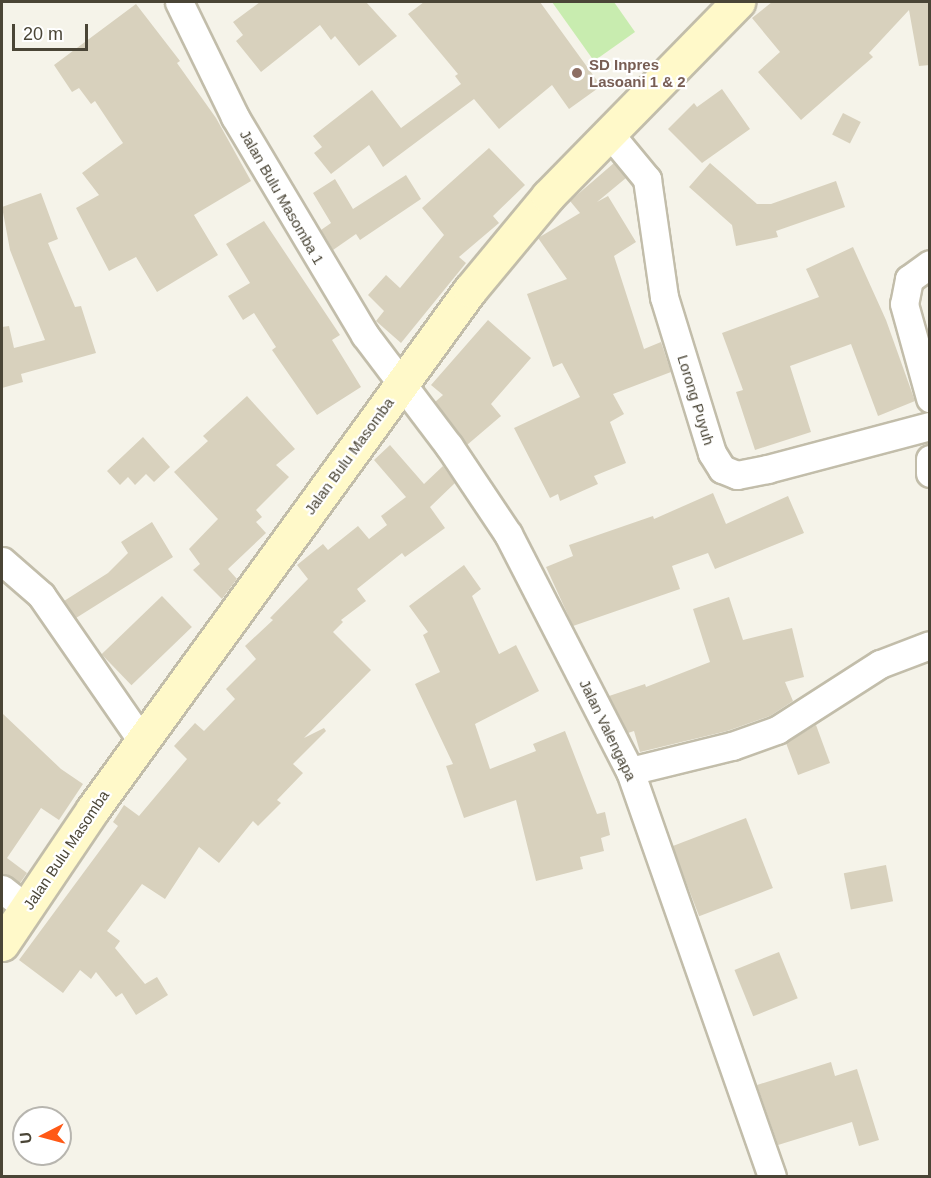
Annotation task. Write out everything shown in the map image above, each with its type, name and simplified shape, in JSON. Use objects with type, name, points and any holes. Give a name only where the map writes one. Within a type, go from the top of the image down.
[{"type":"street","name":"Jalan Bulu Masomba 1","points":[[179,2],[235,117],[302,233],[365,335],[402,383]]},
{"type":"street","name":"Jalan Bulu Masomba","points":[[2,944],[14,898],[142,741],[470,290],[541,204],[738,2]]},
{"type":"street","name":"Lorong Puyuh","points":[[609,133],[647,179],[664,297],[712,453],[722,469],[737,475],[930,426]]},
{"type":"street","points":[[930,264],[909,279],[904,304],[930,398]]},
{"type":"street","name":"Jalan Valengapa","points":[[402,383],[508,534],[630,771],[772,1176]]},
{"type":"street","points":[[930,459],[930,473]]},
{"type":"street","points":[[2,561],[41,595],[142,741]]},
{"type":"street","points":[[630,771],[732,746],[777,730],[880,664],[930,645]]},
{"type":"green space","points":[[552,2],[614,2],[635,32],[594,61]]},
{"type":"building","points":[[260,2],[366,2],[397,36],[359,66],[335,36],[331,40],[320,25],[261,72],[236,41],[243,35],[233,22]]},
{"type":"building","points":[[424,2],[540,2],[601,86],[569,109],[552,85],[499,129],[474,99],[383,167],[369,145],[331,174],[314,153],[322,147],[313,136],[372,90],[401,128],[461,84],[455,76],[458,74],[408,14]]},
{"type":"building","points":[[772,2],[930,2],[930,65],[919,66],[909,10],[869,53],[873,57],[801,120],[758,72],[780,52],[752,18]]},
{"type":"building","points":[[136,4],[180,61],[177,63],[216,118],[251,181],[194,215],[218,255],[157,292],[136,257],[109,271],[76,208],[99,195],[82,173],[123,143],[95,101],[91,104],[79,88],[72,92],[54,65]]},
{"type":"building","points":[[722,89],[750,129],[702,163],[668,129],[694,103],[697,107]]},
{"type":"building","points":[[843,113],[861,122],[850,143],[832,134]]},
{"type":"building","points":[[489,148],[525,185],[493,216],[499,223],[459,257],[466,263],[401,343],[376,321],[384,311],[368,295],[386,275],[400,288],[444,235],[422,208]]},
{"type":"building","points":[[614,163],[626,178],[597,202],[608,196],[636,242],[614,256],[644,349],[661,342],[671,372],[613,394],[624,414],[610,422],[626,463],[594,476],[598,484],[560,501],[558,494],[550,498],[514,428],[580,397],[562,363],[553,367],[527,294],[567,279],[538,238],[580,213],[570,201]]},
{"type":"building","points":[[710,163],[757,204],[771,204],[836,181],[845,207],[776,231],[778,237],[736,246],[732,225],[689,187]]},
{"type":"building","points":[[406,175],[421,199],[360,240],[356,234],[333,250],[321,230],[331,223],[313,193],[335,179],[353,209]]},
{"type":"building","points":[[41,193],[58,239],[48,243],[75,307],[81,306],[96,353],[21,374],[23,382],[2,388],[2,327],[9,326],[14,348],[45,340],[10,250],[2,207]]},
{"type":"building","points":[[264,221],[340,335],[332,340],[361,387],[317,415],[272,350],[276,347],[254,313],[243,320],[228,296],[250,283],[226,244]]},
{"type":"building","points":[[853,247],[886,320],[915,401],[878,416],[851,344],[790,366],[811,432],[755,450],[736,392],[743,390],[722,333],[819,297],[806,269]]},
{"type":"building","points":[[488,320],[531,358],[491,404],[501,416],[467,445],[435,402],[443,395],[431,385]]},
{"type":"building","points":[[247,396],[295,449],[276,465],[289,477],[256,510],[262,517],[256,522],[266,533],[228,569],[237,579],[222,599],[193,570],[200,564],[189,549],[218,519],[174,472],[208,441],[203,436]]},
{"type":"building","points":[[143,437],[170,467],[154,482],[146,474],[135,485],[128,477],[120,485],[107,471]]},
{"type":"building","points":[[390,445],[424,484],[443,466],[455,483],[430,507],[445,528],[405,557],[402,553],[357,589],[366,601],[341,620],[343,622],[333,632],[371,670],[304,738],[324,728],[326,731],[293,764],[303,773],[277,800],[281,803],[258,826],[253,821],[219,863],[199,847],[165,899],[142,884],[107,931],[120,941],[115,948],[145,984],[157,977],[168,995],[136,1015],[122,993],[116,997],[96,972],[91,979],[80,970],[63,993],[19,960],[118,826],[113,822],[124,805],[139,816],[187,759],[174,746],[195,723],[204,731],[235,699],[226,689],[256,659],[245,646],[273,620],[270,618],[308,579],[297,565],[323,544],[328,550],[358,526],[369,539],[387,525],[381,516],[406,497],[374,460]]},
{"type":"building","points":[[713,493],[726,524],[788,496],[804,533],[715,569],[708,553],[672,566],[680,589],[573,626],[546,567],[573,556],[569,545],[653,516],[654,519]]},
{"type":"building","points":[[152,522],[173,557],[76,618],[64,601],[108,573],[128,553],[121,542]]},
{"type":"building","points":[[464,565],[481,589],[472,596],[499,654],[516,645],[539,691],[475,724],[490,769],[536,751],[533,744],[565,731],[597,814],[605,812],[610,835],[601,838],[604,851],[580,857],[583,869],[536,881],[516,800],[464,818],[446,766],[453,764],[415,684],[440,672],[423,635],[428,632],[409,606]]},
{"type":"building","points":[[162,596],[192,627],[131,685],[102,654]]},
{"type":"building","points":[[729,597],[743,640],[792,628],[804,677],[785,682],[793,701],[770,716],[727,731],[640,752],[634,731],[628,733],[609,696],[645,684],[646,687],[710,662],[693,609]]},
{"type":"building","points":[[2,713],[61,769],[83,784],[59,820],[41,808],[7,858],[27,873],[20,883],[2,874]]},
{"type":"building","points":[[816,725],[830,763],[798,775],[786,743]]},
{"type":"building","points":[[746,818],[773,888],[699,916],[672,846]]},
{"type":"building","points":[[886,865],[893,901],[851,910],[844,873]]},
{"type":"building","points":[[779,952],[798,998],[753,1016],[734,970]]},
{"type":"building","points":[[831,1062],[835,1076],[857,1069],[879,1140],[859,1146],[852,1122],[778,1145],[757,1085]]},
{"type":"place","name":"SD Inpres Lasoani 1 & 2","points":[[577,73]]}]
